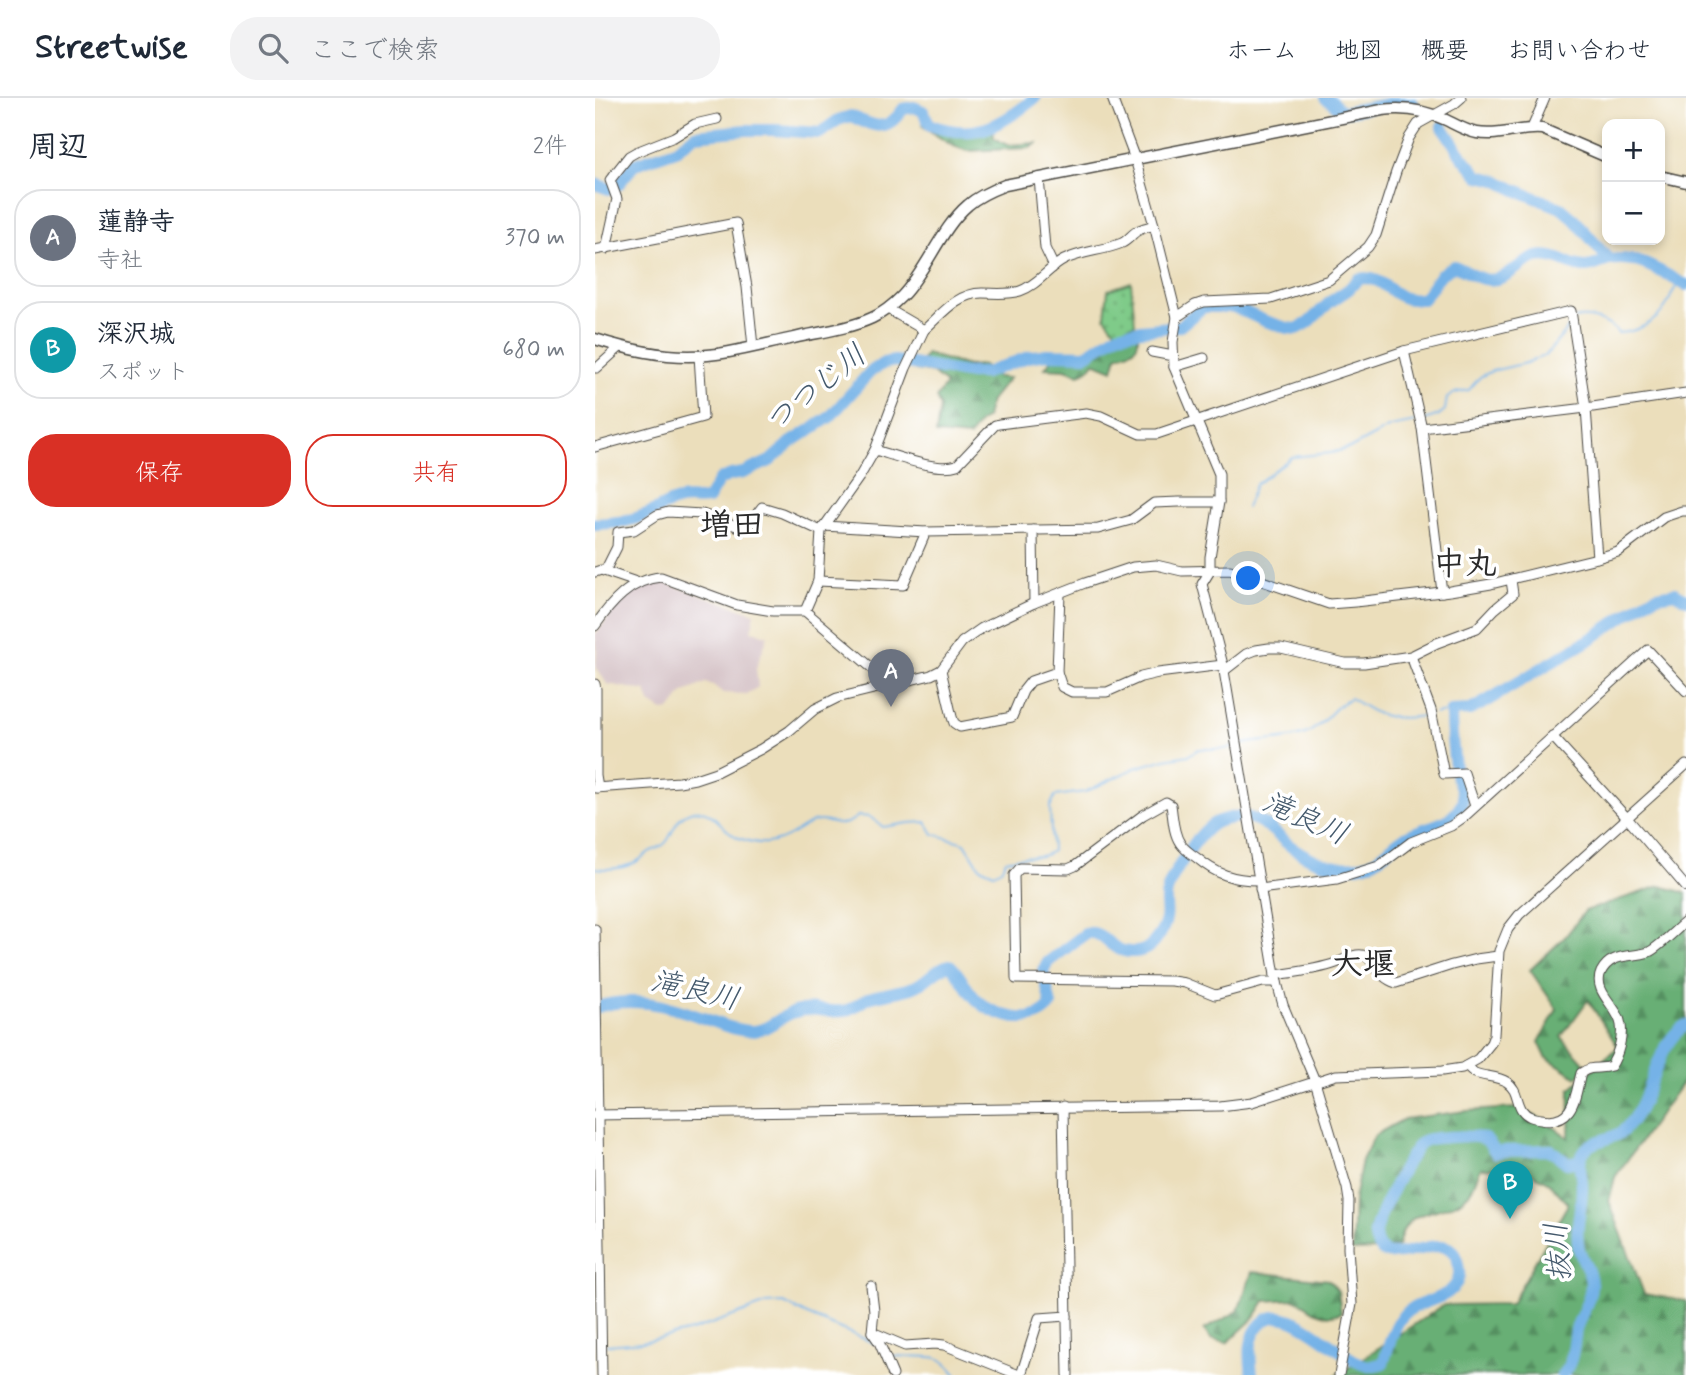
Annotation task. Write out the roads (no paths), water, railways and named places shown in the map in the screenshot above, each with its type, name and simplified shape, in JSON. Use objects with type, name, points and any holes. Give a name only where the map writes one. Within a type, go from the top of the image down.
[{"type":"main road","points":[[595,339],[620,347],[662,354],[699,356],[854,325],[888,309],[904,293],[957,216],[969,204],[1005,185],[1382,110],[1406,108],[1434,114],[1475,133],[1493,135],[1532,128],[1542,129],[1602,156]]},
{"type":"main road","points":[[1665,177],[1686,182]]},
{"type":"street","points":[[1112,98],[1135,159],[1154,225],[1176,323],[1174,367],[1219,474],[1219,502],[1210,571],[1202,584],[1224,668],[1276,978],[1283,1004],[1315,1081],[1347,1188],[1352,1304],[1339,1375]]},
{"type":"street","points":[[1176,323],[1195,305],[1204,302],[1271,299],[1329,280],[1369,247],[1376,235],[1396,172],[1409,138],[1418,124],[1461,98]]},
{"type":"street","points":[[1532,128],[1545,98]]},
{"type":"street","points":[[606,249],[617,199],[610,180],[629,156],[674,137],[685,128],[717,119]]},
{"type":"street","points":[[1039,178],[1045,248],[1054,267]]},
{"type":"street","points":[[595,250],[736,223],[747,287],[753,346]]},
{"type":"street","points":[[805,611],[818,581],[822,528],[847,496],[876,450],[906,368],[924,330],[966,295],[1020,291],[1039,281],[1062,261],[1127,241],[1137,230],[1154,225]]},
{"type":"street","points":[[888,309],[924,330]]},
{"type":"street","points":[[876,450],[924,464],[952,467],[995,425],[1086,413],[1101,416],[1140,434],[1157,434],[1404,351],[1571,311],[1586,408],[1597,558]]},
{"type":"street","points":[[596,371],[620,347]]},
{"type":"street","points":[[1404,351],[1422,428],[1442,592]]},
{"type":"street","points":[[1152,352],[1173,356]]},
{"type":"street","points":[[595,447],[703,417],[699,356]]},
{"type":"street","points":[[1174,367],[1205,358]]},
{"type":"street","points":[[1422,428],[1686,393]]},
{"type":"street","points":[[639,583],[600,572],[617,547],[618,532],[634,530],[657,515],[668,512],[702,514],[745,529],[762,506],[822,528],[926,532],[1098,529],[1131,520],[1154,503],[1219,502]]},
{"type":"street","points":[[595,684],[597,788],[678,782],[716,772],[761,749],[789,731],[815,709],[837,698],[941,670],[962,642],[973,633],[1034,603],[1133,567],[1156,565],[1182,571],[1230,570],[1329,604],[1442,592],[1511,580],[1597,558],[1618,552],[1664,517],[1686,511]]},
{"type":"street","points":[[1033,530],[1034,603]]},
{"type":"street","points":[[818,581],[904,585],[926,532]]},
{"type":"street","points":[[595,626],[623,593],[639,583],[660,578],[737,605],[773,611],[805,611],[879,674],[887,685]]},
{"type":"street","points":[[1060,594],[1057,672],[1062,687],[1072,692],[1107,692],[1128,681],[1157,673],[1224,668],[1246,654],[1269,648],[1345,663],[1411,656],[1477,628],[1513,594],[1511,580]]},
{"type":"street","points":[[1498,956],[1452,965],[1396,983],[1383,978],[1370,959],[1360,954],[1319,968],[1215,995],[1185,983],[1172,981],[1016,979],[1014,875],[1020,868],[1067,869],[1075,866],[1143,815],[1166,802],[1171,805],[1180,844],[1221,875],[1259,884],[1337,879],[1378,866],[1411,842],[1451,826],[1464,817],[1648,650],[1686,691]]},
{"type":"street","points":[[1411,656],[1432,715],[1444,774],[1464,773],[1475,806]]},
{"type":"street","points":[[941,670],[952,718],[960,727],[1012,717],[1023,691],[1031,681],[1057,672]]},
{"type":"street","points":[[1552,736],[1686,887]]},
{"type":"street","points":[[597,1115],[1220,1106],[1252,1102],[1315,1081],[1346,1074],[1442,1071],[1467,1066],[1486,1051],[1494,1035],[1498,956],[1508,929],[1519,915],[1686,765]]},
{"type":"street","points":[[1467,1066],[1475,1073],[1507,1082],[1515,1090],[1521,1109],[1528,1116],[1544,1120],[1563,1117],[1571,1109],[1581,1073],[1589,1068],[1611,1066],[1616,1057],[1622,1026],[1602,993],[1599,976],[1615,958],[1650,952],[1686,921]]},
{"type":"street","points":[[595,929],[599,1326],[603,1340],[602,1375]]},
{"type":"street","points":[[1063,1107],[1068,1375]]},
{"type":"street","points":[[871,1286],[874,1311],[872,1332],[893,1375]]},
{"type":"street","points":[[872,1332],[905,1346],[944,1345],[1020,1375],[1039,1318],[1067,1316]]},
{"type":"waterway","points":[[595,184],[609,189],[618,185],[635,164],[676,150],[695,135],[746,130],[820,133],[838,120],[851,116],[880,126],[891,122],[903,109],[914,107],[923,111],[930,125],[946,130],[974,131],[999,123],[1035,98]]},
{"type":"waterway","points":[[1325,98],[1342,112],[1394,103],[1413,103]]},
{"type":"waterway","points":[[1442,126],[1479,176],[1496,180],[1561,208],[1575,220],[1609,260]]},
{"type":"waterway","name":"つつじ川","points":[[595,524],[632,519],[680,500],[708,499],[719,480],[770,461],[790,443],[830,417],[870,372],[884,363],[895,361],[965,373],[985,373],[1028,357],[1047,354],[1086,355],[1118,334],[1180,326],[1203,307],[1234,307],[1265,321],[1297,329],[1308,323],[1358,279],[1376,280],[1400,296],[1423,299],[1441,274],[1454,266],[1492,280],[1506,276],[1530,260],[1543,256],[1584,267],[1620,259],[1640,262],[1686,285]]},
{"type":"waterway","points":[[1575,319],[1598,320],[1618,333],[1632,331],[1651,322],[1662,312],[1675,288],[1681,283]]},
{"type":"waterway","points":[[1425,420],[1439,415],[1445,410],[1447,398],[1469,390],[1480,377],[1546,355],[1570,326]]},
{"type":"waterway","points":[[1246,508],[1255,485],[1292,457],[1331,453],[1353,447],[1390,427],[1416,422]]},
{"type":"waterway","name":"滝良川","points":[[595,1008],[621,1002],[648,1003],[732,1028],[752,1031],[802,1010],[847,1010],[872,997],[914,987],[950,965],[984,1006],[1014,1018],[1035,1016],[1051,1005],[1043,970],[1048,962],[1085,934],[1101,936],[1122,951],[1142,951],[1153,943],[1165,923],[1166,895],[1170,884],[1188,852],[1212,825],[1231,818],[1246,817],[1262,823],[1293,848],[1320,862],[1349,867],[1374,861],[1403,838],[1447,820],[1461,806],[1463,797],[1456,774],[1451,711],[1470,710],[1480,705],[1594,637],[1646,601],[1675,593],[1686,599]]},
{"type":"waterway","points":[[1240,745],[1291,738],[1307,733],[1350,698],[1389,717],[1429,715]]},
{"type":"waterway","points":[[1435,714],[1451,711]]},
{"type":"waterway","points":[[595,868],[616,868],[636,862],[665,843],[681,817],[698,811],[711,815],[733,835],[761,843],[780,840],[810,823],[825,821],[845,824],[858,816],[870,817],[883,827],[926,822],[933,834],[965,843],[980,867],[994,873],[1001,869],[1006,860],[1041,856],[1052,851],[1050,807],[1055,796],[1085,792],[1135,768],[1189,755],[1199,749],[1235,747]]},
{"type":"waterway","name":"抜川","points":[[1562,1375],[1571,1359],[1576,1330],[1591,1290],[1590,1275],[1580,1253],[1578,1241],[1582,1192],[1581,1158],[1587,1147],[1615,1136],[1629,1125],[1645,1098],[1663,1051],[1677,1032],[1686,1025]]},
{"type":"waterway","points":[[1252,1375],[1251,1347],[1254,1334],[1262,1323],[1272,1317],[1298,1323],[1352,1359],[1370,1366],[1383,1363],[1395,1328],[1407,1312],[1442,1296],[1456,1285],[1459,1270],[1451,1249],[1441,1246],[1428,1247],[1388,1254],[1379,1248],[1375,1235],[1395,1185],[1423,1141],[1445,1137],[1474,1137],[1486,1140],[1496,1153],[1551,1150],[1567,1163],[1579,1161]]},
{"type":"waterway","points":[[606,1345],[642,1342],[691,1331],[767,1304],[784,1303],[874,1343]]},
{"type":"waterway","points":[[892,1356],[940,1359],[957,1375]]},
{"type":"place","name":"蓮静寺","points":[[891,707]]},
{"type":"place","name":"深沢城","points":[[1510,1219]]},
{"type":"district","name":"増田","points":[[732,526]]},
{"type":"district","name":"中丸","points":[[1465,565]]},
{"type":"district","name":"大堰","points":[[1363,965]]}]
